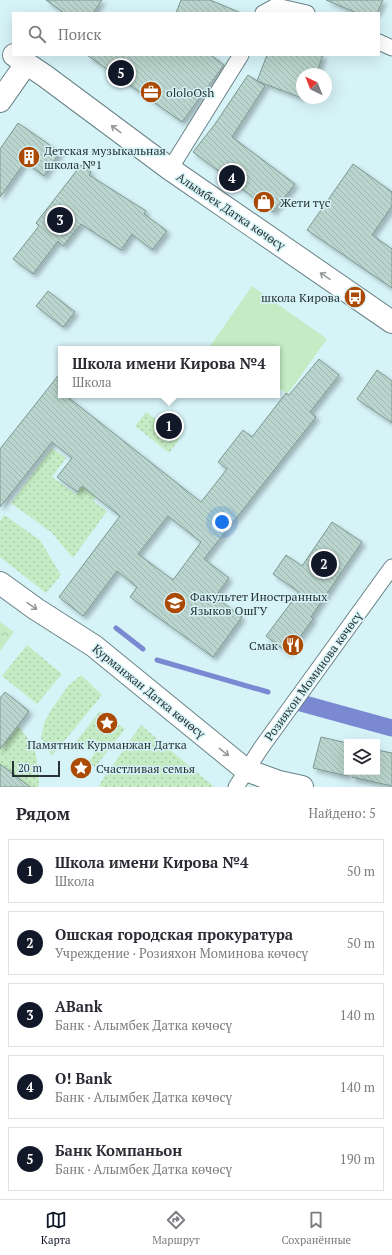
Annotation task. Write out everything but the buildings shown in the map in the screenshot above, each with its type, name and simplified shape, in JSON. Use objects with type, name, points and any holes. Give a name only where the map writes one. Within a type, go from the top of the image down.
[{"type":"main road","name":"Алымбек Датка көчөсү","points":[[0,45],[12,54]]},
{"type":"main road","name":"Алымбек Датка көчөсү","points":[[18,58],[45,76],[170,169],[392,322]]},
{"type":"main road","points":[[0,101],[18,58]]},
{"type":"main road","name":"Курманжан Датка көчөсү","points":[[0,584],[94,646],[241,778],[280,782],[302,787]]},
{"type":"street","points":[[265,12],[276,6],[303,12]]},
{"type":"street","points":[[380,42],[392,48]]},
{"type":"street","points":[[170,169],[240,56]]},
{"type":"street","name":"Розияхон Моминова көчөсү","points":[[241,778],[392,567]]},
{"type":"green space","points":[[252,286],[327,339],[289,392],[286,393],[280,389],[280,346],[210,346]]},
{"type":"green space","points":[[146,412],[180,438],[169,453],[135,426]]},
{"type":"green space","points":[[52,448],[66,458],[52,477],[76,494],[89,477],[103,487],[93,501],[107,511],[73,558],[51,532],[11,503]]},
{"type":"green space","points":[[4,515],[40,540],[61,575],[46,593],[0,557],[0,522]]},
{"type":"green space","points":[[0,622],[14,632],[0,651]]},
{"type":"green space","points":[[27,645],[62,674],[37,704],[2,676]]},
{"type":"green space","points":[[81,675],[102,695],[52,756],[41,738],[44,723],[51,710],[68,686]]},
{"type":"green space","points":[[100,711],[125,729],[95,767],[88,762],[95,753],[83,744],[77,752],[71,748]]},
{"type":"green space","points":[[141,725],[214,787],[102,787],[99,785]]},
{"type":"green space","points":[[18,726],[34,746],[38,767],[39,787],[30,787],[0,764],[0,749]]},
{"type":"waterway","points":[[116,628],[143,649]]},
{"type":"waterway","points":[[157,660],[268,692]]},
{"type":"waterway","points":[[301,703],[392,728]]},
{"type":"place","name":"Банк Компаньон","points":[[121,73]]},
{"type":"place","name":"ololoOsh","points":[[151,92]]},
{"type":"place","name":"Детская музыкальная школа №1","points":[[29,157]]},
{"type":"place","name":"О! Bank","points":[[232,178]]},
{"type":"place","name":"Жети түс","points":[[264,202]]},
{"type":"place","name":"ABank","points":[[60,220]]},
{"type":"place","name":"школа Кирова","points":[[355,297]]},
{"type":"place","name":"Школа имени Кирова №4","points":[[169,426]]},
{"type":"place","name":"Ошская городская прокуратура","points":[[324,564]]},
{"type":"place","name":"Факультет Иностранных Языков ОшГУ","points":[[175,603]]},
{"type":"place","name":"Смак","points":[[293,645]]},
{"type":"place","name":"Памятник Курманжан Датка","points":[[107,723]]},
{"type":"place","name":"Счастливая семья","points":[[81,768]]}]
